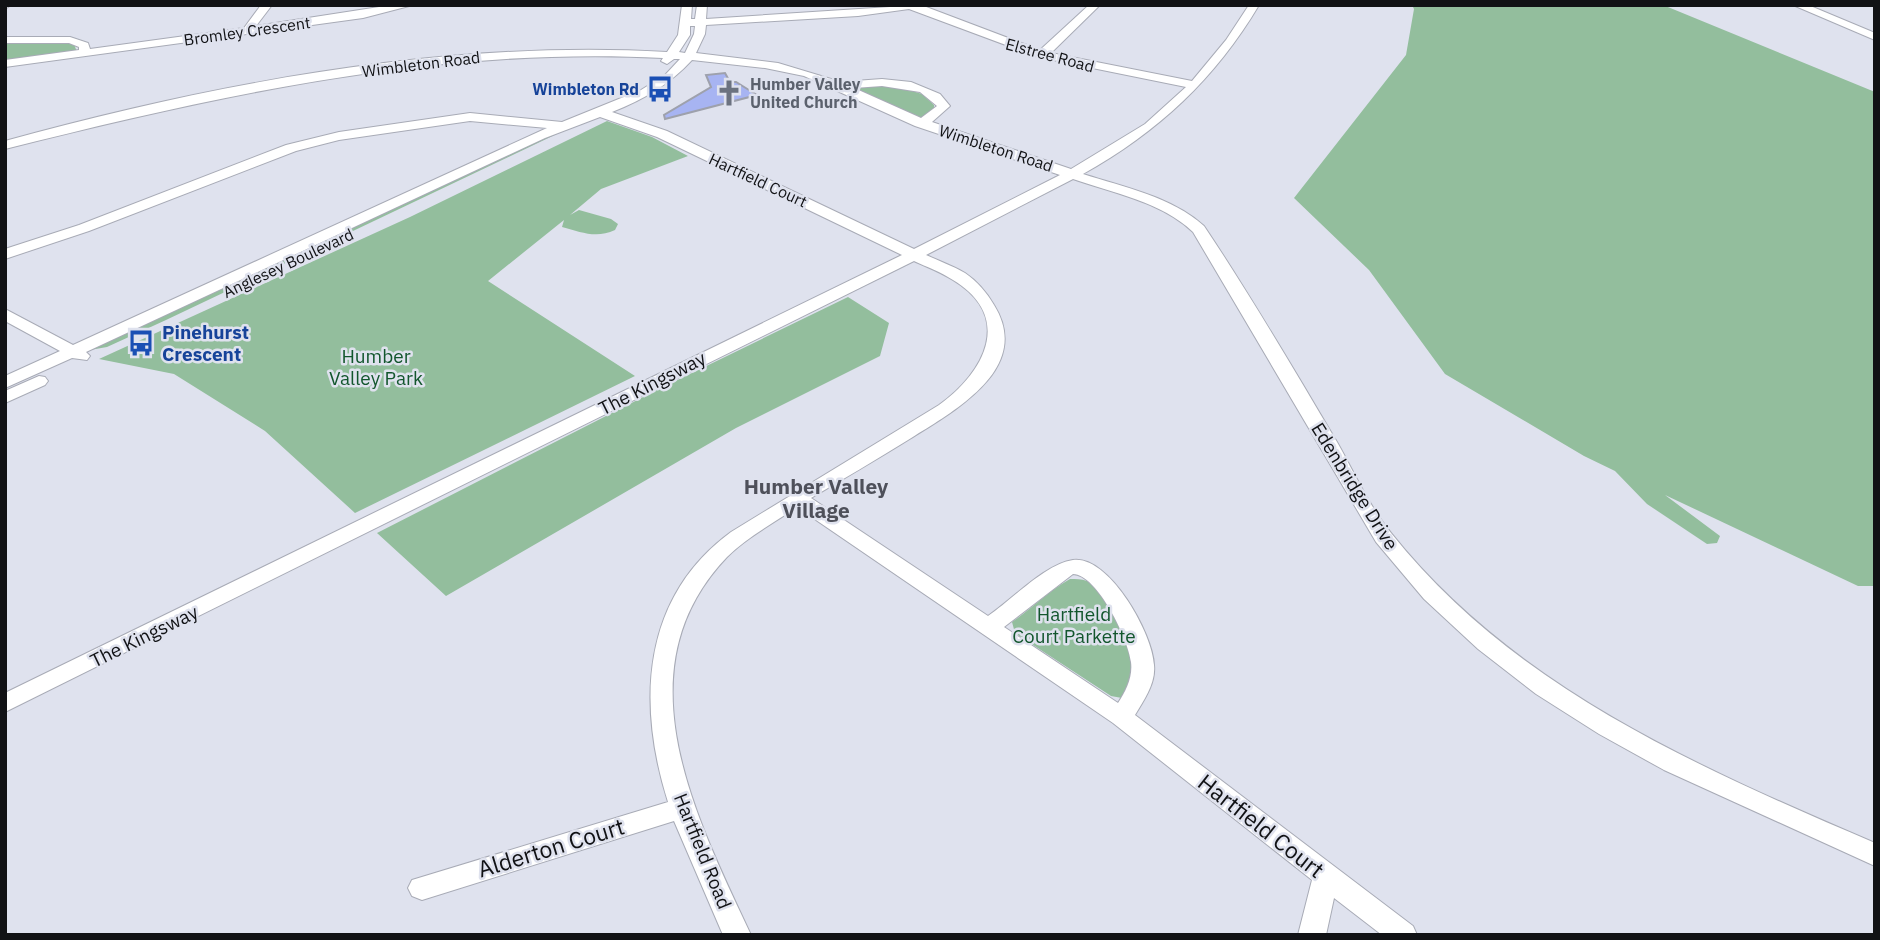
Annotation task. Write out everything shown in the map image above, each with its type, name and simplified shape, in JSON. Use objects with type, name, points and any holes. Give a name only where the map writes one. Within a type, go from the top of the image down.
[{"type":"street","points":[[247,31],[267,5]]},
{"type":"street","name":"Bromley Crescent","points":[[5,64],[386,12],[408,5]]},
{"type":"street","name":"Anglesey Boulevard","points":[[602,111],[606,103],[648,79],[674,55],[681,44],[687,23],[687,5]]},
{"type":"street","points":[[690,57],[703,22],[702,5]]},
{"type":"street","points":[[1042,55],[1095,5]]},
{"type":"street","name":"The Kingsway","points":[[5,703],[1001,212],[1134,138],[1195,85],[1241,28],[1254,5]]},
{"type":"street","points":[[1798,5],[1875,37]]},
{"type":"street","points":[[687,23],[858,13],[913,6]]},
{"type":"street","name":"Elstree Road","points":[[913,6],[1042,55],[1195,85]]},
{"type":"street","points":[[5,40],[70,40],[84,45],[85,53]]},
{"type":"street","name":"Wimbleton Road","points":[[5,145],[199,96],[332,75],[445,60],[528,53],[614,52],[774,65],[805,72],[920,122],[1071,173]]},
{"type":"street","name":"Anglesey Boulevard","points":[[5,383],[80,355],[557,136],[567,131],[566,126],[619,106],[647,91],[690,57]]},
{"type":"street","name":"Wimbleton Road","points":[[841,86],[890,81],[913,86],[944,106],[934,116],[920,122]]},
{"type":"street","name":"Hartfield Court","points":[[602,111],[662,134],[914,254]]},
{"type":"street","points":[[5,254],[84,228],[291,148],[339,136],[471,117],[504,118],[566,126]]},
{"type":"street","name":"Edenbridge Drive","points":[[1071,173],[1172,209],[1199,229],[1382,536],[1450,611],[1509,661],[1585,713],[1677,765],[1875,855]]},
{"type":"street","name":"Hartfield Road","points":[[737,935],[681,808],[663,726],[659,688],[663,657],[672,629],[700,576],[722,550],[797,498],[943,410],[977,381],[986,368],[993,353],[996,334],[994,316],[985,301],[960,277],[914,254]]},
{"type":"street","points":[[5,314],[80,355]]},
{"type":"street","name":"Anglesey Boulevard","points":[[5,398],[80,355]]},
{"type":"street","name":"Hartfield Court","points":[[797,498],[1121,717],[1402,935]]},
{"type":"street","points":[[987,627],[1024,602],[1056,574],[1080,567],[1092,571],[1100,578],[1120,610],[1140,650],[1143,665],[1141,681],[1134,699],[1121,717]]},
{"type":"street","name":"Alderton Court","points":[[422,888],[681,808]]},
{"type":"street","points":[[1312,935],[1326,876]]},
{"type":"green space","points":[[1412,5],[1663,5],[1875,92],[1875,586],[1858,586],[1665,495],[1720,536],[1717,543],[1707,544],[1647,504],[1615,471],[1584,456],[1445,374],[1369,270],[1294,198],[1406,55],[1414,9]]},
{"type":"green space","points":[[5,42],[69,42],[74,44],[77,52],[5,62]]},
{"type":"green space","points":[[893,85],[922,94],[934,105],[934,112],[918,119],[853,87]]},
{"type":"green space","name":"Humber Valley Park","points":[[607,121],[652,137],[688,156],[601,189],[570,215],[579,210],[611,219],[618,224],[615,230],[601,234],[582,233],[562,227],[564,220],[488,281],[635,376],[355,513],[265,431],[174,374],[99,359],[410,217]]},
{"type":"green space","points":[[553,131],[563,131],[166,320],[107,347],[90,350]]},
{"type":"green space","points":[[848,297],[889,323],[880,356],[736,428],[446,596],[377,533],[657,390]]},
{"type":"green space","name":"Hartfield Court Parkette","points":[[1070,579],[1081,579],[1095,587],[1111,607],[1124,633],[1132,658],[1133,672],[1127,692],[1122,698],[1111,696],[1015,633],[1012,622]]},
{"type":"building","name":"Humber Valley United Church","points":[[725,73],[730,82],[736,82],[757,95],[665,119],[664,115],[711,87],[706,75]]},
{"type":"place","name":"Wimbleton Rd","points":[[660,89]]},
{"type":"place","name":"Humber Valley United Church","points":[[729,93]]},
{"type":"place","name":"Pinehurst Crescent","points":[[141,343]]},
{"type":"district","name":"Humber Valley Village","points":[[816,499]]}]
